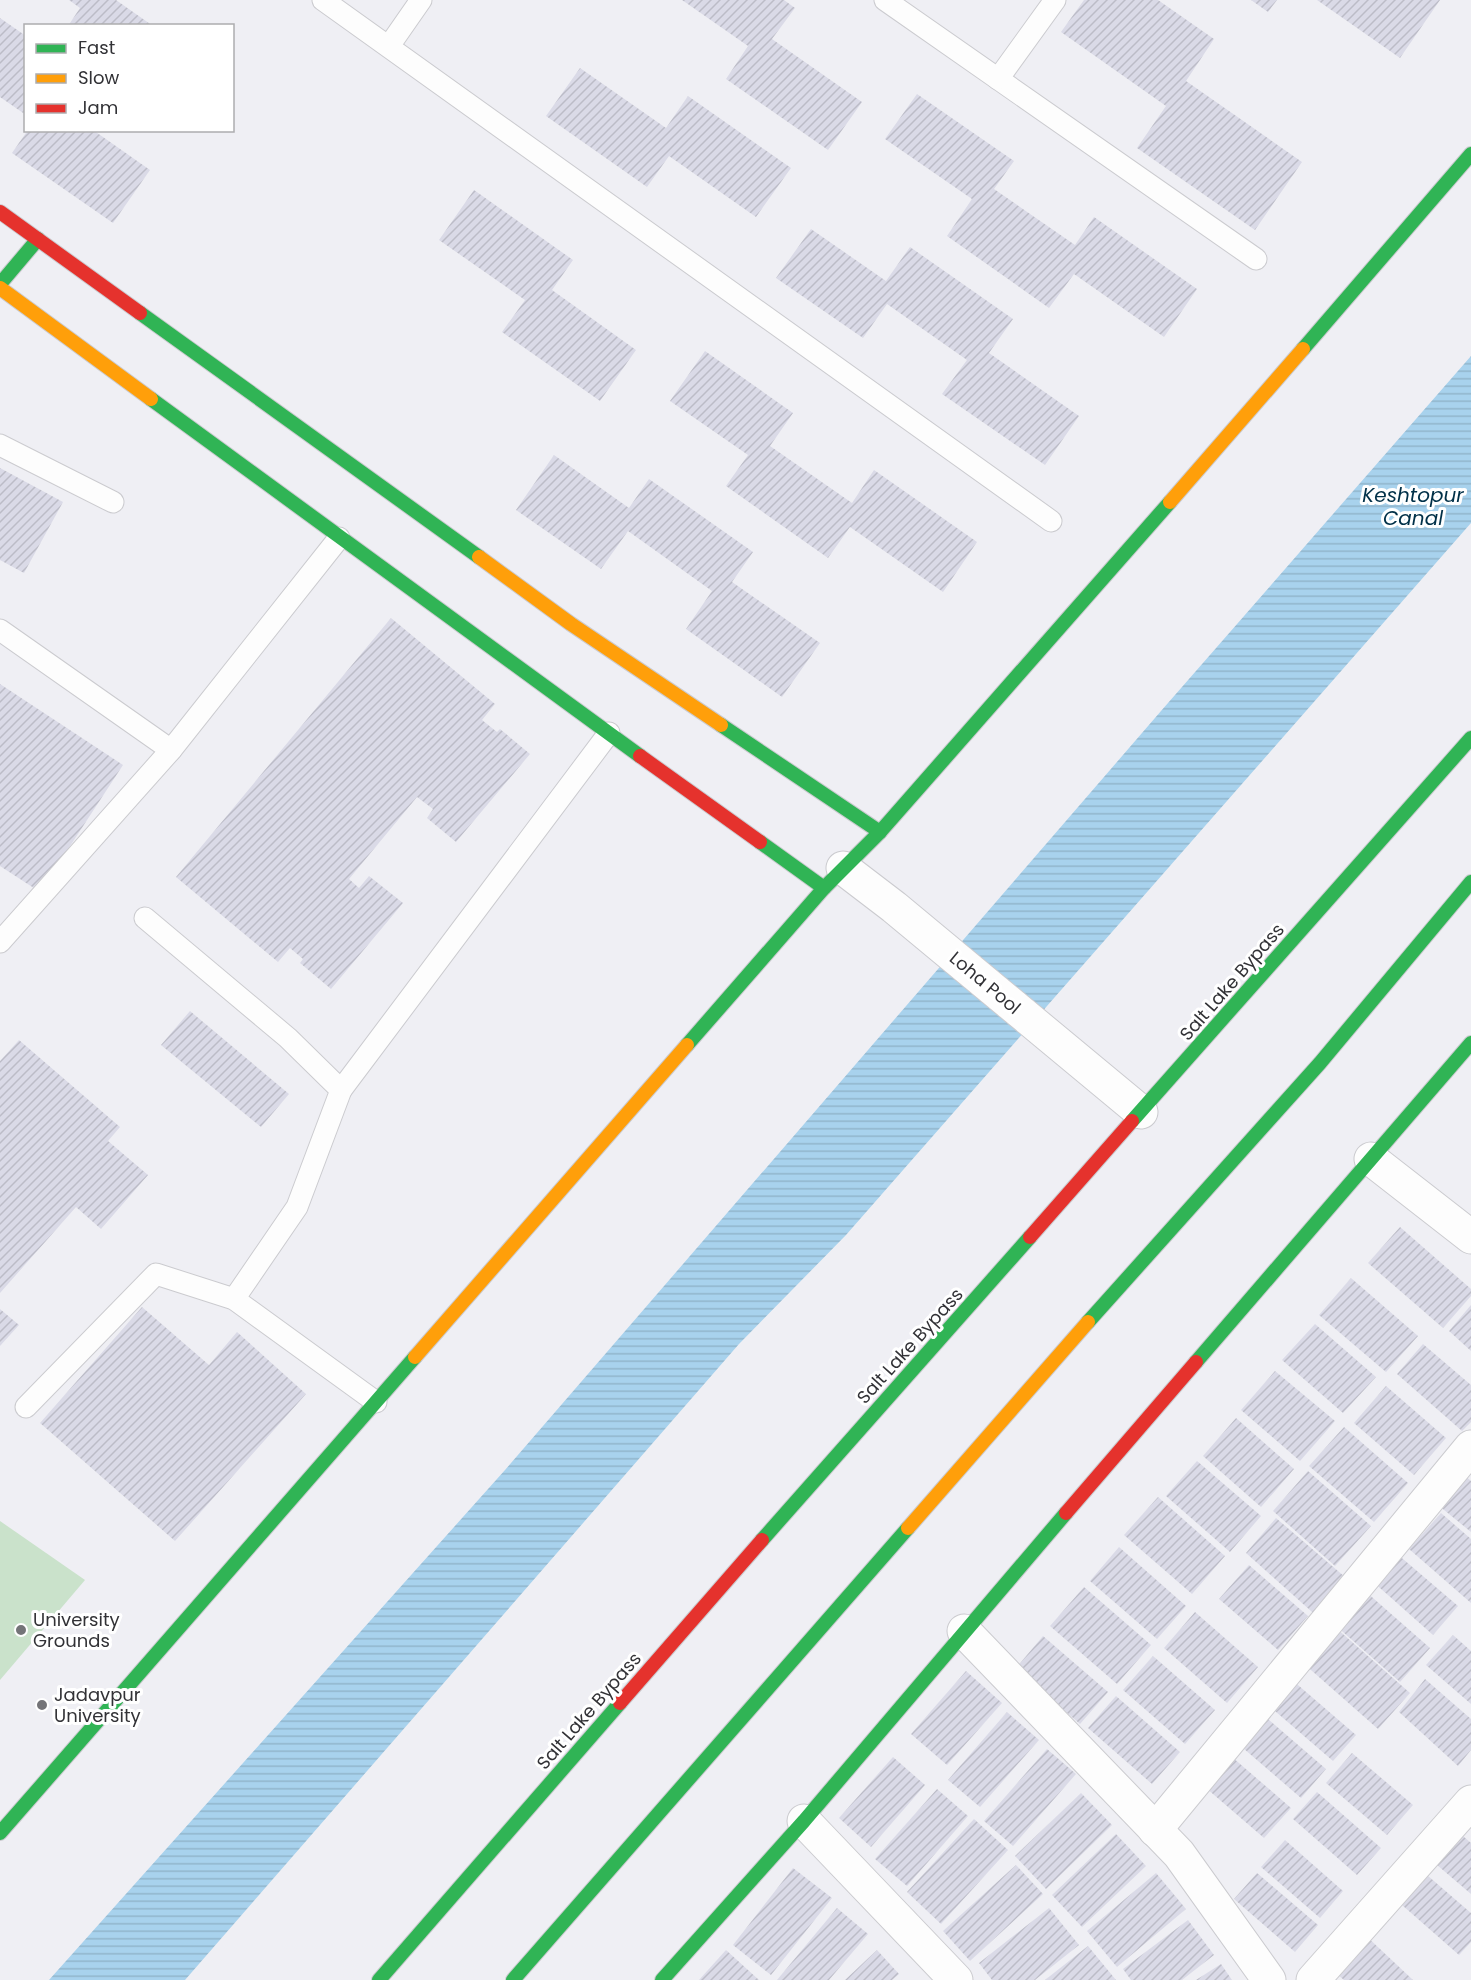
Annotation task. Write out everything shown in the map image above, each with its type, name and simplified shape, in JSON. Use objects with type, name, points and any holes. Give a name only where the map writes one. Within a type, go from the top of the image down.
[{"type":"street","points":[[0,1833],[834,878],[880,832],[1222,443],[1471,154]]},
{"type":"street","points":[[0,212],[570,624],[880,832]]},
{"type":"street","points":[[38,239],[0,286],[339,538],[609,733],[834,878]]},
{"type":"street","name":"Salt Lake Bypass","points":[[379,1980],[730,1576],[1471,738]]},
{"type":"street","name":"Loha Pool","points":[[834,878],[894,907],[1141,1112]]},
{"type":"street","points":[[513,1980],[1150,1251],[1320,1063],[1471,882]]},
{"type":"street","points":[[662,1980],[804,1821],[964,1631],[1471,1043]]},
{"type":"street","points":[[1371,1159],[1471,1237]]},
{"type":"street","points":[[1155,1830],[1471,1447]]},
{"type":"street","points":[[964,1631],[1179,1854],[1269,1980]]},
{"type":"street","points":[[1313,1980],[1471,1802]]},
{"type":"street","points":[[804,1821],[956,1980]]},
{"type":"lane","points":[[323,0],[1051,521]]},
{"type":"lane","points":[[389,46],[421,0]]},
{"type":"lane","points":[[885,0],[1256,259]]},
{"type":"lane","points":[[999,79],[1054,0]]},
{"type":"lane","points":[[0,445],[113,502]]},
{"type":"lane","points":[[3,932],[171,750],[339,538]]},
{"type":"lane","points":[[0,630],[171,750]]},
{"type":"lane","points":[[234,1299],[297,1207],[341,1090],[609,733]]},
{"type":"lane","points":[[145,918],[288,1038],[341,1090]]},
{"type":"lane","points":[[26,1407],[156,1274],[234,1299],[376,1402]]},
{"type":"green space","name":"University Grounds","points":[[0,1521],[85,1580],[0,1680]]},
{"type":"water","name":"Keshtopur Canal","points":[[1471,356],[1471,523],[846,1235],[739,1344],[185,1980],[49,1980],[505,1470]]},
{"type":"building","points":[[69,0],[116,0],[150,24],[69,24],[80,8]]},
{"type":"building","points":[[682,0],[784,0],[795,8],[772,39],[862,102],[828,150],[726,79],[748,46]]},
{"type":"building","points":[[1084,0],[1158,0],[1214,39],[1186,81],[1302,162],[1255,230],[1137,148],[1166,106],[1061,32]]},
{"type":"building","points":[[1251,0],[1277,0],[1268,12]]},
{"type":"building","points":[[1317,0],[1440,0],[1400,58]]},
{"type":"building","points":[[0,18],[24,35],[24,114],[0,97]]},
{"type":"building","points":[[580,68],[666,128],[688,96],[791,168],[756,217],[669,156],[647,187],[546,116]]},
{"type":"building","points":[[917,94],[1014,161],[994,189],[1075,245],[1094,217],[1197,289],[1164,337],[1074,274],[1049,308],[947,236],[972,199],[885,139]]},
{"type":"building","points":[[27,132],[96,132],[150,170],[113,223],[12,153]]},
{"type":"building","points":[[474,190],[573,260],[552,290],[636,350],[600,401],[502,332],[525,300],[439,240]]},
{"type":"building","points":[[811,229],[886,281],[910,247],[1013,319],[989,353],[1079,416],[1045,465],[942,394],[967,360],[887,304],[863,338],[776,278]]},
{"type":"building","points":[[705,351],[793,413],[770,446],[852,503],[874,470],[977,542],[943,592],[850,527],[828,558],[726,486],[748,455],[670,401]]},
{"type":"building","points":[[554,455],[629,508],[649,479],[753,552],[732,582],[820,643],[782,697],[686,629],[712,591],[628,531],[601,569],[516,510]]},
{"type":"building","points":[[0,468],[63,502],[24,573],[0,560]]},
{"type":"building","points":[[391,618],[495,704],[482,720],[497,732],[500,729],[530,754],[456,842],[427,818],[433,809],[417,797],[349,879],[359,888],[369,876],[403,903],[331,989],[300,963],[303,959],[290,948],[278,962],[176,877]]},
{"type":"building","points":[[0,684],[123,765],[40,892],[0,866]]},
{"type":"building","points":[[190,1011],[289,1094],[261,1127],[161,1045]]},
{"type":"building","points":[[19,1040],[120,1127],[108,1141],[148,1175],[101,1229],[76,1207],[0,1293],[0,1061]]},
{"type":"building","points":[[1400,1227],[1471,1289],[1471,1296],[1443,1328],[1368,1263]]},
{"type":"building","points":[[1351,1278],[1418,1336],[1386,1372],[1319,1315]]},
{"type":"building","points":[[1471,1305],[1471,1351],[1449,1331]]},
{"type":"building","points":[[142,1307],[209,1365],[237,1332],[306,1394],[175,1541],[40,1423]]},
{"type":"building","points":[[0,1309],[19,1325],[0,1346]]},
{"type":"building","points":[[1315,1324],[1376,1377],[1343,1413],[1282,1360]]},
{"type":"building","points":[[1423,1344],[1471,1385],[1471,1422],[1462,1431],[1397,1374]]},
{"type":"building","points":[[1275,1371],[1335,1421],[1300,1461],[1241,1410]]},
{"type":"building","points":[[1386,1386],[1446,1438],[1414,1475],[1354,1423]]},
{"type":"building","points":[[1236,1418],[1294,1469],[1261,1507],[1203,1456]]},
{"type":"building","points":[[1344,1427],[1408,1483],[1374,1522],[1309,1466]]},
{"type":"building","points":[[1197,1461],[1261,1516],[1230,1552],[1166,1496]]},
{"type":"building","points":[[1308,1471],[1371,1526],[1335,1566],[1273,1511]]},
{"type":"building","points":[[1463,1474],[1471,1481],[1471,1532],[1438,1505]]},
{"type":"building","points":[[1158,1497],[1225,1556],[1192,1594],[1124,1535]]},
{"type":"building","points":[[1441,1513],[1471,1539],[1471,1603],[1409,1549]]},
{"type":"building","points":[[1276,1518],[1352,1583],[1320,1619],[1246,1553]]},
{"type":"building","points":[[1119,1547],[1186,1606],[1157,1639],[1090,1581]]},
{"type":"building","points":[[1396,1553],[1458,1606],[1433,1635],[1371,1580]]},
{"type":"building","points":[[1249,1565],[1308,1616],[1278,1650],[1219,1599]]},
{"type":"building","points":[[1084,1587],[1151,1645],[1117,1684],[1050,1626]]},
{"type":"building","points":[[1365,1591],[1430,1648],[1400,1682],[1335,1625]]},
{"type":"building","points":[[1195,1612],[1258,1667],[1227,1703],[1164,1648]]},
{"type":"building","points":[[1335,1627],[1410,1693],[1378,1729],[1303,1663]]},
{"type":"building","points":[[1453,1635],[1471,1651],[1471,1704],[1426,1665]]},
{"type":"building","points":[[1043,1636],[1108,1692],[1080,1724],[1016,1668]]},
{"type":"building","points":[[1153,1656],[1215,1710],[1185,1744],[1123,1690]]},
{"type":"building","points":[[966,1671],[1002,1703],[947,1765],[911,1734]]},
{"type":"building","points":[[1291,1679],[1356,1735],[1333,1761],[1268,1705]]},
{"type":"building","points":[[1425,1679],[1471,1719],[1471,1750],[1458,1766],[1399,1712]]},
{"type":"building","points":[[1116,1696],[1180,1752],[1152,1784],[1088,1728]]},
{"type":"building","points":[[1007,1712],[1039,1740],[980,1807],[948,1780]]},
{"type":"building","points":[[1261,1713],[1326,1769],[1301,1798],[1236,1742]]},
{"type":"building","points":[[1047,1749],[1076,1774],[1013,1846],[984,1821]]},
{"type":"building","points":[[1352,1753],[1413,1805],[1387,1835],[1326,1783]]},
{"type":"building","points":[[893,1757],[925,1785],[871,1847],[839,1818]]},
{"type":"building","points":[[1232,1757],[1291,1808],[1264,1838],[1206,1788]]},
{"type":"building","points":[[937,1789],[968,1816],[907,1886],[875,1859]]},
{"type":"building","points":[[1317,1792],[1381,1848],[1357,1875],[1293,1819]]},
{"type":"building","points":[[1081,1793],[1112,1825],[1046,1889],[1015,1856]]},
{"type":"building","points":[[974,1819],[1008,1850],[941,1924],[907,1892]]},
{"type":"building","points":[[1456,1830],[1471,1843],[1471,1894],[1430,1859]]},
{"type":"building","points":[[1116,1834],[1146,1866],[1082,1927],[1052,1895]]},
{"type":"building","points":[[1285,1840],[1343,1891],[1320,1918],[1261,1867]]},
{"type":"building","points":[[1016,1865],[1043,1894],[970,1961],[943,1931]]},
{"type":"building","points":[[793,1868],[832,1898],[771,1975],[733,1945]]},
{"type":"building","points":[[1420,1869],[1471,1913],[1471,1942],[1459,1955],[1394,1898]]},
{"type":"building","points":[[1156,1873],[1186,1909],[1117,1967],[1087,1931]]},
{"type":"building","points":[[1257,1873],[1318,1925],[1295,1952],[1234,1899]]},
{"type":"building","points":[[837,1908],[868,1934],[829,1980],[777,1980]]},
{"type":"building","points":[[1049,1908],[1079,1945],[1035,1980],[992,1980],[979,1963]]},
{"type":"building","points":[[1188,1920],[1214,1955],[1182,1980],[1131,1980],[1123,1969]]},
{"type":"building","points":[[1363,1933],[1413,1980],[1344,1980],[1331,1969]]},
{"type":"building","points":[[1088,1946],[1116,1980],[1045,1980]]},
{"type":"building","points":[[726,1950],[759,1980],[699,1980]]},
{"type":"building","points":[[877,1950],[899,1974],[892,1980],[845,1980]]},
{"type":"building","points":[[1221,1964],[1232,1980],[1196,1980]]},
{"type":"traffic: fast","points":[[1303,349],[1471,154]]},
{"type":"traffic: fast","points":[[0,284],[38,239]]},
{"type":"traffic: fast","points":[[140,313],[479,557]]},
{"type":"traffic: fast","points":[[151,399],[640,756]]},
{"type":"traffic: fast","points":[[687,1045],[824,888],[880,832],[1170,502]]},
{"type":"traffic: fast","points":[[721,725],[880,832]]},
{"type":"traffic: fast","points":[[1132,1121],[1471,738]]},
{"type":"traffic: fast","points":[[760,842],[824,888]]},
{"type":"traffic: fast","points":[[1088,1322],[1320,1063],[1471,882]]},
{"type":"traffic: fast","points":[[1196,1362],[1471,1043]]},
{"type":"traffic: fast","points":[[762,1540],[1030,1237]]},
{"type":"traffic: fast","points":[[0,1833],[415,1357]]},
{"type":"traffic: fast","points":[[662,1980],[804,1821],[1066,1513]]},
{"type":"traffic: fast","points":[[513,1980],[908,1528]]},
{"type":"traffic: fast","points":[[379,1980],[620,1703]]},
{"type":"traffic: slow","points":[[0,288],[151,399]]},
{"type":"traffic: slow","points":[[1170,502],[1303,349]]},
{"type":"traffic: slow","points":[[479,557],[571,624],[721,725]]},
{"type":"traffic: slow","points":[[415,1357],[687,1045]]},
{"type":"traffic: slow","points":[[908,1528],[1088,1322]]},
{"type":"traffic: jam","points":[[0,212],[140,313]]},
{"type":"traffic: jam","points":[[640,756],[760,842]]},
{"type":"traffic: jam","points":[[1030,1237],[1132,1121]]},
{"type":"traffic: jam","points":[[1066,1513],[1196,1362]]},
{"type":"traffic: jam","points":[[620,1703],[762,1540]]},
{"type":"place","name":"University Grounds","points":[[21,1630]]},
{"type":"place","name":"Jadavpur University","points":[[42,1705]]}]
